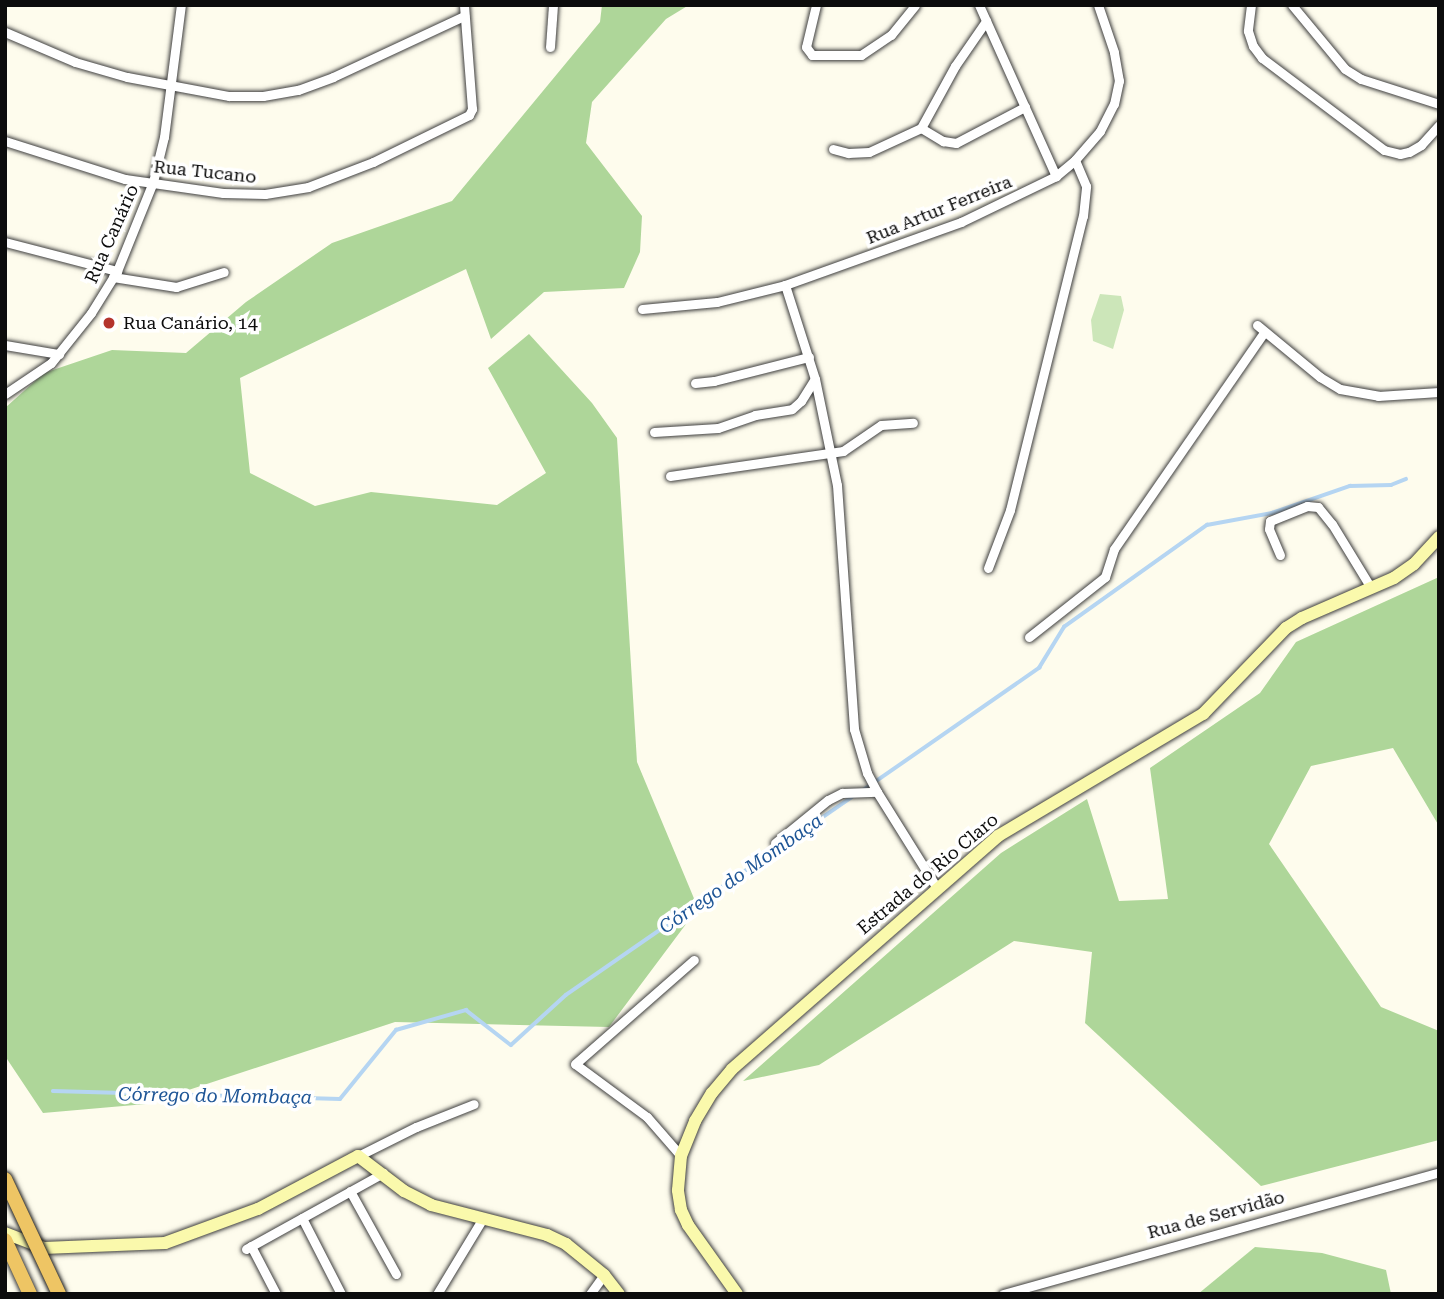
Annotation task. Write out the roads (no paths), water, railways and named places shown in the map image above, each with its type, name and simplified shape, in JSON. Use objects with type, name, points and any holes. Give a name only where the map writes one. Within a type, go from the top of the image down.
[{"type":"highway","points":[[5,1179],[59,1294]]},
{"type":"highway","points":[[5,1240],[30,1294]]},
{"type":"main road","name":"Estrada do Rio Claro","points":[[737,1294],[699,1244],[681,1210],[678,1190],[681,1157],[706,1102],[732,1069],[1009,828],[1203,714],[1294,623],[1404,572],[1439,537]]},
{"type":"main road","points":[[5,1233],[44,1248],[165,1244],[258,1209],[358,1156],[404,1191],[424,1201],[547,1235],[574,1250],[604,1275],[619,1294]]},
{"type":"street","name":"Rua Canário","points":[[5,394],[43,370],[59,354],[91,313],[115,274],[153,182],[172,85],[181,5]]},
{"type":"street","points":[[5,32],[75,62],[127,77],[229,96],[263,96],[298,90],[464,16],[464,5]]},
{"type":"street","points":[[550,47],[553,5]]},
{"type":"street","points":[[816,5],[806,47],[812,55],[861,55],[891,35],[915,5]]},
{"type":"street","points":[[979,5],[1056,176]]},
{"type":"street","name":"Rua Artur Ferreira","points":[[642,309],[717,302],[785,285],[961,222],[1056,176],[1075,160],[1100,131],[1114,104],[1118,81],[1114,52],[1098,5]]},
{"type":"street","points":[[1251,5],[1248,31],[1253,46],[1262,58],[1384,150],[1400,154],[1409,152],[1422,145],[1439,125]]},
{"type":"street","points":[[1292,5],[1345,69],[1361,79],[1439,104]]},
{"type":"street","name":"Rua Tucano","points":[[5,141],[86,169],[125,179],[237,193],[265,194],[308,187],[373,162],[467,117],[472,109],[464,16]]},
{"type":"street","points":[[833,149],[858,154],[869,152],[921,128],[955,66],[986,21]]},
{"type":"street","points":[[921,128],[943,141],[956,143],[1025,107]]},
{"type":"street","points":[[988,568],[1010,509],[1083,216],[1086,186],[1075,160]]},
{"type":"street","points":[[5,242],[115,274],[176,286],[224,272]]},
{"type":"street","points":[[785,285],[815,379],[840,514],[854,729],[867,773],[937,888]]},
{"type":"street","points":[[1029,636],[1105,577],[1114,549],[1261,328],[1320,377],[1340,389],[1378,396],[1439,392]]},
{"type":"street","points":[[5,345],[59,354]]},
{"type":"street","points":[[695,383],[714,381],[809,357]]},
{"type":"street","points":[[654,432],[718,428],[755,415],[792,408],[801,401],[815,379]]},
{"type":"street","points":[[670,476],[843,451],[881,425],[913,423]]},
{"type":"street","points":[[1280,555],[1269,529],[1270,521],[1307,506],[1318,508],[1332,524],[1371,589]]},
{"type":"street","points":[[775,843],[828,800],[842,793],[877,792]]},
{"type":"street","points":[[681,1157],[646,1117],[575,1064],[694,960]]},
{"type":"street","points":[[358,1156],[416,1127],[474,1104]]},
{"type":"street","name":"Rua de Servidão","points":[[1003,1294],[1439,1172]]},
{"type":"street","points":[[276,1294],[248,1247],[383,1173]]},
{"type":"street","points":[[350,1191],[396,1273]]},
{"type":"street","points":[[302,1218],[341,1294]]},
{"type":"street","points":[[437,1294],[483,1218]]},
{"type":"street","points":[[590,1294],[604,1275]]},
{"type":"waterway","name":"Córrego do Mombaça","points":[[862,791],[1039,668],[1064,627],[1207,525],[1272,513],[1350,486],[1391,485],[1406,479]]},
{"type":"waterway","name":"Córrego do Mombaça","points":[[53,1091],[340,1099],[396,1030],[466,1010],[511,1045],[566,995],[855,795]]},
{"type":"place","name":"Rua Canário, 14","points":[[109,323]]}]
